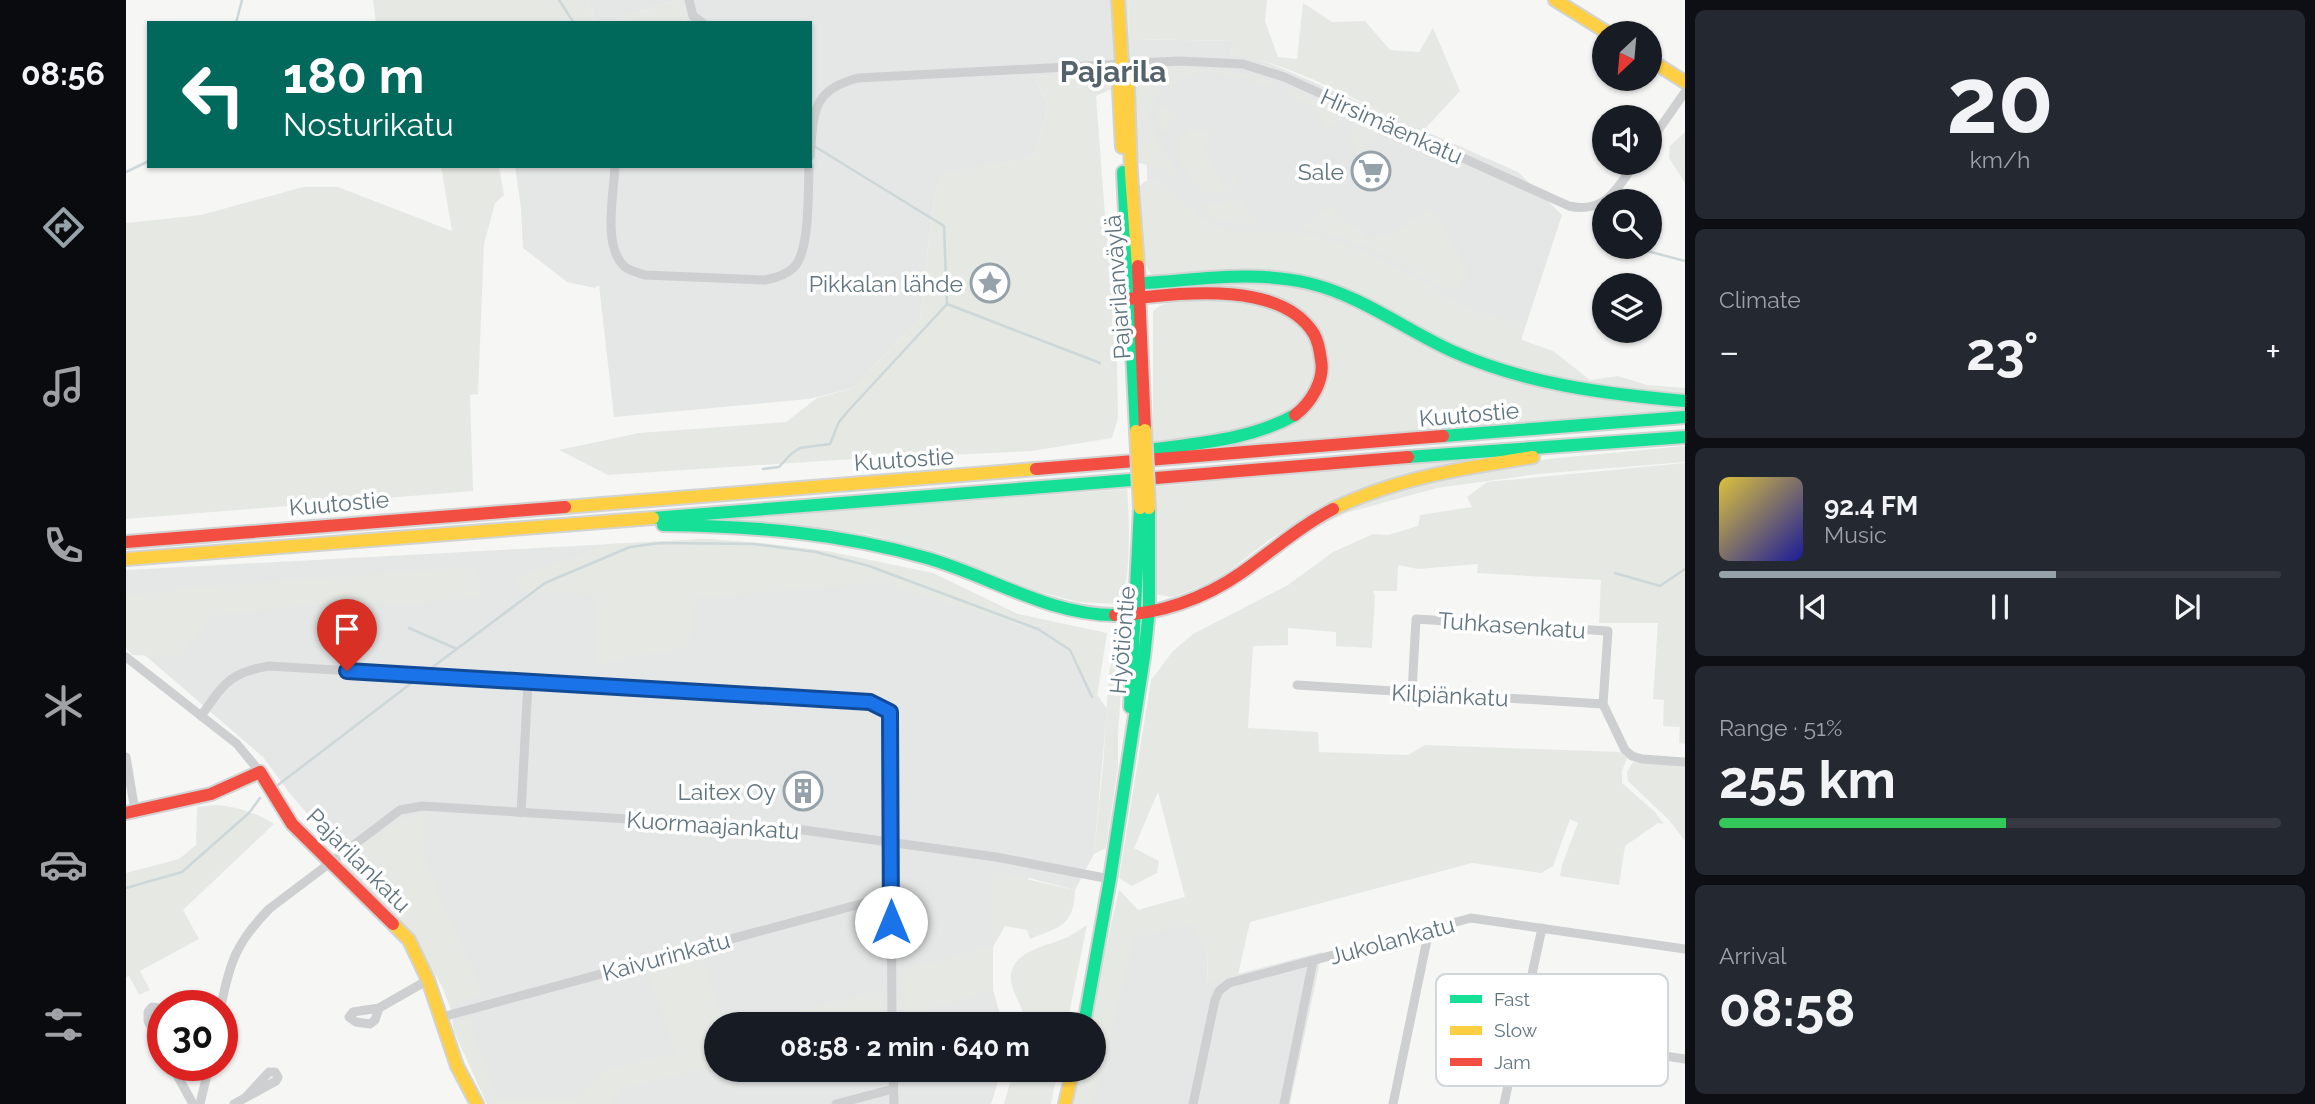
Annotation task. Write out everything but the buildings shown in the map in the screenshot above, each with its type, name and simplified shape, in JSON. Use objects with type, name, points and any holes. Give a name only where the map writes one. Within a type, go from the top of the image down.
[{"type":"main road","name":"Pajarilanväylä","points":[[1118,0],[1122,64],[1128,88],[1144,508]]},
{"type":"main road","points":[[1555,0],[1592,23]]},
{"type":"main road","points":[[1662,68],[1685,82]]},
{"type":"main road","points":[[1134,291],[1247,278],[1307,283],[1344,296],[1455,352],[1527,379],[1613,396],[1685,401]]},
{"type":"main road","points":[[789,489],[1127,453],[1229,438],[1264,429],[1292,417],[1310,401],[1318,384],[1322,365],[1319,346],[1312,330],[1291,311],[1274,302],[1240,295],[1134,291]]},
{"type":"main road","name":"Kuutostie","points":[[126,542],[1685,417]]},
{"type":"main road","name":"Kuutostie","points":[[126,559],[1465,452],[1685,437]]},
{"type":"main road","points":[[440,535],[618,525],[792,530],[889,547],[949,565],[1046,604],[1069,610],[1122,615],[1180,601],[1226,582],[1303,527],[1372,492],[1447,471],[1643,441]]},
{"type":"main road","name":"Hyötiöntie","points":[[1086,1012],[1126,775],[1143,612],[1144,508]]},
{"type":"main road","points":[[131,812],[218,793],[260,772]]},
{"type":"main road","name":"Pajarilankatu","points":[[260,772],[292,824],[409,940],[428,980],[457,1066],[477,1104]]},
{"type":"main road","points":[[1065,1104],[1070,1082]]},
{"type":"street","points":[[689,0],[691,20]]},
{"type":"street","name":"Hirsimäenkatu","points":[[820,97],[830,88],[858,78],[1217,61],[1253,67],[1284,77],[1569,206],[1583,209],[1600,206],[1627,175]]},
{"type":"street","points":[[812,92],[820,97],[814,114],[812,135]]},
{"type":"street","points":[[1662,125],[1685,92]]},
{"type":"street","points":[[615,168],[611,243],[617,258],[627,269],[645,275],[765,280],[780,277],[796,265],[803,247],[810,168]]},
{"type":"street","name":"Tuhkasenkatu","points":[[1412,692],[1416,619],[1608,631],[1603,704]]},
{"type":"street","name":"Pajarilankatu","points":[[126,657],[237,744],[260,772]]},
{"type":"street","points":[[201,716],[222,686],[234,677],[246,670],[269,666],[870,702],[890,712],[892,1012]]},
{"type":"street","points":[[521,813],[528,683]]},
{"type":"street","name":"Kilpiänkatu","points":[[1297,685],[1603,704]]},
{"type":"street","points":[[1603,704],[1625,750],[1632,756],[1685,762]]},
{"type":"street","points":[[126,757],[131,812]]},
{"type":"street","name":"Kuormaajankatu","points":[[224,990],[228,969],[237,948],[269,909],[400,810],[411,807],[803,830],[996,857],[1110,878]]},
{"type":"street","name":"Kaivurinkatu","points":[[442,1017],[890,896]]},
{"type":"street","name":"Jukolankatu","points":[[1193,1104],[1215,1000],[1219,991],[1229,983],[1471,918],[1685,949]]},
{"type":"street","points":[[1532,974],[1542,928]]},
{"type":"street","points":[[1394,1104],[1429,930]]},
{"type":"street","points":[[1284,1104],[1313,961]]},
{"type":"street","points":[[379,1008],[428,980]]},
{"type":"street","points":[[180,1081],[193,1104]]},
{"type":"street","points":[[200,1104],[205,1081]]},
{"type":"street","points":[[893,1082],[894,1104]]},
{"type":"street","points":[[1504,1104],[1508,1086]]},
{"type":"street","points":[[836,1104],[893,1089]]},
{"type":"street","points":[[234,1104],[245,1098]]},
{"type":"shaded area","points":[[373,0],[588,0],[595,21],[376,21]]},
{"type":"shaded area","points":[[588,0],[676,0],[612,21],[595,21]]},
{"type":"shaded area","points":[[676,0],[681,0],[686,17],[683,21],[612,21]]},
{"type":"shaded area","points":[[681,0],[1128,0],[1129,39],[1233,41],[1231,54],[1252,57],[1288,71],[1518,172],[1562,215],[1521,340],[1159,246],[1148,195],[1146,73],[1096,96],[1070,75],[1035,77],[1048,105],[1034,157],[941,175],[934,198],[920,318],[853,388],[809,399],[614,417],[599,285],[595,288],[567,282],[523,248],[515,168],[812,168],[812,21],[683,21],[686,17]]},
{"type":"shaded area","points":[[1128,0],[1267,0],[1265,21],[1278,57],[1297,59],[1303,3],[1332,22],[1365,21],[1390,50],[1419,52],[1433,28],[1460,91],[1424,130],[1417,129],[1302,75],[1231,54],[1232,41],[1129,39]]},
{"type":"shaded area","points":[[1174,69],[1224,71],[1273,82],[1270,86],[1229,75],[1197,73],[1184,76],[1168,87],[1165,82],[1158,86],[1161,91],[1153,101],[1150,122],[1178,174],[1175,176],[1166,170],[1135,162],[1132,91],[1146,73]]},
{"type":"shaded area","points":[[1070,75],[1096,96],[1105,216],[1116,310],[1118,418],[1112,438],[1032,451],[608,475],[559,450],[639,433],[786,422],[817,398],[853,388],[920,318],[934,198],[941,174],[1034,157],[1048,105],[1035,77]]},
{"type":"shaded area","points":[[1287,87],[1340,112],[1338,122],[1327,128],[1315,110],[1286,92]]},
{"type":"shaded area","points":[[1162,103],[1162,109],[1179,113],[1169,123],[1167,130],[1162,132],[1157,118]]},
{"type":"shaded area","points":[[1367,123],[1383,132],[1381,137],[1357,150],[1348,135]]},
{"type":"shaded area","points":[[1190,130],[1206,133],[1208,136],[1204,152],[1226,186],[1230,187],[1234,177],[1238,183],[1223,192],[1216,194],[1199,188],[1181,163],[1178,152],[1178,143]]},
{"type":"shaded area","points":[[1685,132],[1685,183],[1669,158],[1670,146]]},
{"type":"shaded area","points":[[441,168],[499,168],[504,195],[495,203],[484,244],[478,394],[470,395],[473,491],[126,519],[126,223],[201,215],[303,187],[338,187],[452,231]]},
{"type":"shaded area","points":[[1150,179],[1168,189],[1214,227],[1229,231],[1281,231],[1326,240],[1377,259],[1487,315],[1522,321],[1522,340],[1553,351],[1590,380],[1618,376],[1647,385],[1685,388],[1685,396],[1561,381],[1463,350],[1354,292],[1151,274],[1140,244],[1137,189]]},
{"type":"shaded area","points":[[1233,199],[1243,201],[1257,223],[1229,221],[1203,210],[1204,204],[1219,206]]},
{"type":"shaded area","points":[[1333,206],[1342,220],[1362,233],[1367,240],[1399,231],[1409,226],[1407,222],[1426,210],[1429,214],[1433,211],[1467,268],[1464,280],[1457,288],[1448,289],[1368,247],[1303,227]]},
{"type":"shaded area","points":[[1241,283],[1288,285],[1337,298],[1434,348],[1685,406],[1685,409],[1191,449],[1280,429],[1326,368],[1293,305],[1150,288]]},
{"type":"shaded area","points":[[1236,299],[1280,310],[1310,338],[1316,370],[1311,387],[1301,402],[1281,417],[1253,426],[1153,444],[1153,311],[1161,305],[1181,300]]},
{"type":"shaded area","points":[[1685,446],[1685,462],[1538,474],[1437,488],[1346,513],[1297,536],[1337,513],[1381,495],[1435,480],[1548,459]]},
{"type":"shaded area","points":[[1490,459],[1323,507],[1269,540],[1216,581],[1173,597],[1153,594],[1156,527],[1153,487],[1414,463]]},
{"type":"shaded area","points":[[1685,463],[1685,744],[1679,743],[1680,727],[1663,726],[1664,700],[1653,699],[1658,623],[1599,623],[1601,580],[1477,573],[1478,564],[1418,569],[1398,565],[1397,591],[1373,591],[1372,648],[1336,646],[1336,632],[1288,628],[1288,645],[1253,646],[1248,728],[1318,732],[1319,752],[1408,755],[1425,745],[1619,752],[1627,758],[1622,771],[1622,783],[1655,812],[1664,824],[1658,823],[1625,846],[1619,885],[1560,876],[1578,823],[1570,819],[1553,866],[1541,873],[1472,863],[1250,922],[1238,975],[1207,983],[1208,951],[1191,923],[1134,938],[1106,1051],[1106,1012],[1091,1012],[1119,890],[1138,910],[1185,897],[1158,792],[1134,848],[1159,861],[1157,873],[1132,886],[1119,878],[1151,680],[1173,651],[1193,634],[1288,585],[1333,552],[1373,534],[1388,535],[1418,526],[1420,515],[1472,507],[1467,497],[1487,482]]},
{"type":"shaded area","points":[[1127,489],[1128,567],[1126,583],[1117,604],[1078,602],[1036,591],[941,553],[866,534],[722,519]]},
{"type":"shaded area","points":[[707,539],[832,552],[1020,625],[1050,626],[1107,709],[1094,854],[1075,890],[1029,878],[993,946],[993,990],[999,1012],[704,1012],[704,1082],[998,1082],[991,1104],[487,1104],[454,1031],[450,1006],[442,986],[419,948],[344,870],[346,858],[291,795],[263,757],[126,639],[126,570]]},
{"type":"shaded area","points":[[707,539],[832,552],[933,573],[1018,614],[1107,633],[1097,697],[1050,626],[1021,625],[881,582],[696,598],[688,647],[597,663],[594,594],[522,591],[515,579],[608,544]]},
{"type":"shaded area","points":[[478,567],[479,596],[421,603],[334,602],[213,615],[179,657],[132,655],[126,648],[126,597],[134,595],[191,588]]},
{"type":"shaded area","points":[[1120,632],[1124,649],[1118,767],[1106,848],[1094,854],[1109,673]]},
{"type":"shaded area","points":[[1633,762],[1685,766],[1685,841],[1669,820],[1628,781],[1627,772]]},
{"type":"shaded area","points":[[197,807],[231,807],[260,816],[274,824],[183,910],[199,939],[140,971],[150,990],[139,995],[129,976],[126,977],[126,873],[179,859],[196,845]]},
{"type":"shaded area","points":[[425,815],[424,855],[445,910],[483,992],[450,1006],[442,986],[419,948],[344,870],[346,858],[358,847],[406,817]]},
{"type":"shaded area","points":[[991,871],[1075,890],[1072,911],[1057,928],[1030,939],[1027,930],[1005,926],[993,947],[993,990],[917,1012],[903,1012],[903,971],[993,946]]},
{"type":"shaded area","points":[[1119,890],[1138,910],[1185,897],[1191,922],[1208,951],[1207,982],[1322,952],[1290,1104],[1070,1104],[1085,1082],[1106,1082],[1106,1012],[1096,1012]]},
{"type":"shaded area","points":[[1087,925],[1069,1012],[1023,1012],[1011,981],[1015,963],[1037,948],[1066,938]]},
{"type":"shaded area","points":[[702,957],[720,1012],[704,1012],[704,1068],[624,1087],[608,1104],[487,1104],[454,1031],[459,1020],[468,1019],[498,1100],[575,1099],[604,1071],[676,1053],[648,972]]},
{"type":"shaded area","points":[[881,990],[883,1012],[798,1012]]},
{"type":"shaded area","points":[[1010,1082],[1055,1082],[1051,1104],[1004,1104]]},
{"type":"shaded area","points":[[1075,1082],[1098,1082],[1093,1104],[1070,1104]]},
{"type":"waterway","points":[[237,21],[242,0]]},
{"type":"waterway","points":[[559,0],[573,21]]},
{"type":"waterway","points":[[763,469],[779,467],[800,448],[830,444],[839,422],[849,410],[947,304],[944,226],[814,146]]},
{"type":"waterway","points":[[126,172],[147,162]]},
{"type":"waterway","points":[[1662,255],[1685,261]]},
{"type":"waterway","points":[[947,304],[1100,363]]},
{"type":"waterway","points":[[426,672],[545,583],[630,547],[660,543],[754,544],[816,552],[869,566],[1038,629],[1070,650],[1092,697]]},
{"type":"waterway","points":[[1615,573],[1660,586],[1685,569]]},
{"type":"waterway","points":[[409,628],[457,649]]},
{"type":"waterway","points":[[278,785],[418,678]]},
{"type":"waterway","points":[[126,888],[182,872],[249,813],[260,798]]},
{"type":"traffic: fast","points":[[1123,172],[1136,431]]},
{"type":"traffic: fast","points":[[1127,284],[1240,277],[1308,283],[1364,304],[1452,351],[1508,372],[1595,391],[1685,401]]},
{"type":"traffic: fast","points":[[1148,450],[1242,435],[1295,415]]},
{"type":"traffic: fast","points":[[1443,436],[1685,417]]},
{"type":"traffic: fast","points":[[1408,457],[1685,437]]},
{"type":"traffic: fast","points":[[653,518],[1156,478]]},
{"type":"traffic: fast","points":[[1130,707],[1140,508]]},
{"type":"traffic: fast","points":[[1086,1012],[1110,879],[1144,657],[1149,610],[1149,508]]},
{"type":"traffic: fast","points":[[663,525],[763,529],[862,542],[927,558],[1066,609],[1115,615]]},
{"type":"traffic: slow","points":[[1118,0],[1122,64],[1128,88],[1138,266]]},
{"type":"traffic: slow","points":[[1555,0],[1592,23]]},
{"type":"traffic: slow","points":[[1662,68],[1685,82]]},
{"type":"traffic: slow","points":[[1121,71],[1119,89],[1122,147]]},
{"type":"traffic: slow","points":[[1145,430],[1149,508]]},
{"type":"traffic: slow","points":[[1136,431],[1140,508]]},
{"type":"traffic: slow","points":[[1333,509],[1381,489],[1406,482],[1456,470],[1533,457]]},
{"type":"traffic: slow","points":[[565,507],[1036,469]]},
{"type":"traffic: slow","points":[[126,559],[653,518]]},
{"type":"traffic: slow","points":[[393,924],[409,940],[428,980],[457,1066],[477,1104]]},
{"type":"traffic: slow","points":[[1065,1104],[1070,1082]]},
{"type":"traffic: jam","points":[[1138,266],[1145,430]]},
{"type":"traffic: jam","points":[[1128,299],[1175,294],[1228,294],[1278,305],[1299,317],[1314,334],[1322,368],[1316,390],[1295,415]]},
{"type":"traffic: jam","points":[[1036,469],[1443,436]]},
{"type":"traffic: jam","points":[[1156,478],[1408,457]]},
{"type":"traffic: jam","points":[[126,542],[565,507]]},
{"type":"traffic: jam","points":[[1115,615],[1165,608],[1212,590],[1333,509]]},
{"type":"traffic: jam","points":[[126,813],[211,794],[260,772],[292,824],[393,924]]},
{"type":"place","name":"Sale","points":[[1371,171]]},
{"type":"place","name":"Pikkalan lähde","points":[[990,283]]},
{"type":"place","name":"Laitex Oy","points":[[803,791]]},
{"type":"district","name":"Pajarila","points":[[1113,71]]},
{"type":"route","points":[[347,671],[870,702],[890,712],[891,922]]}]
